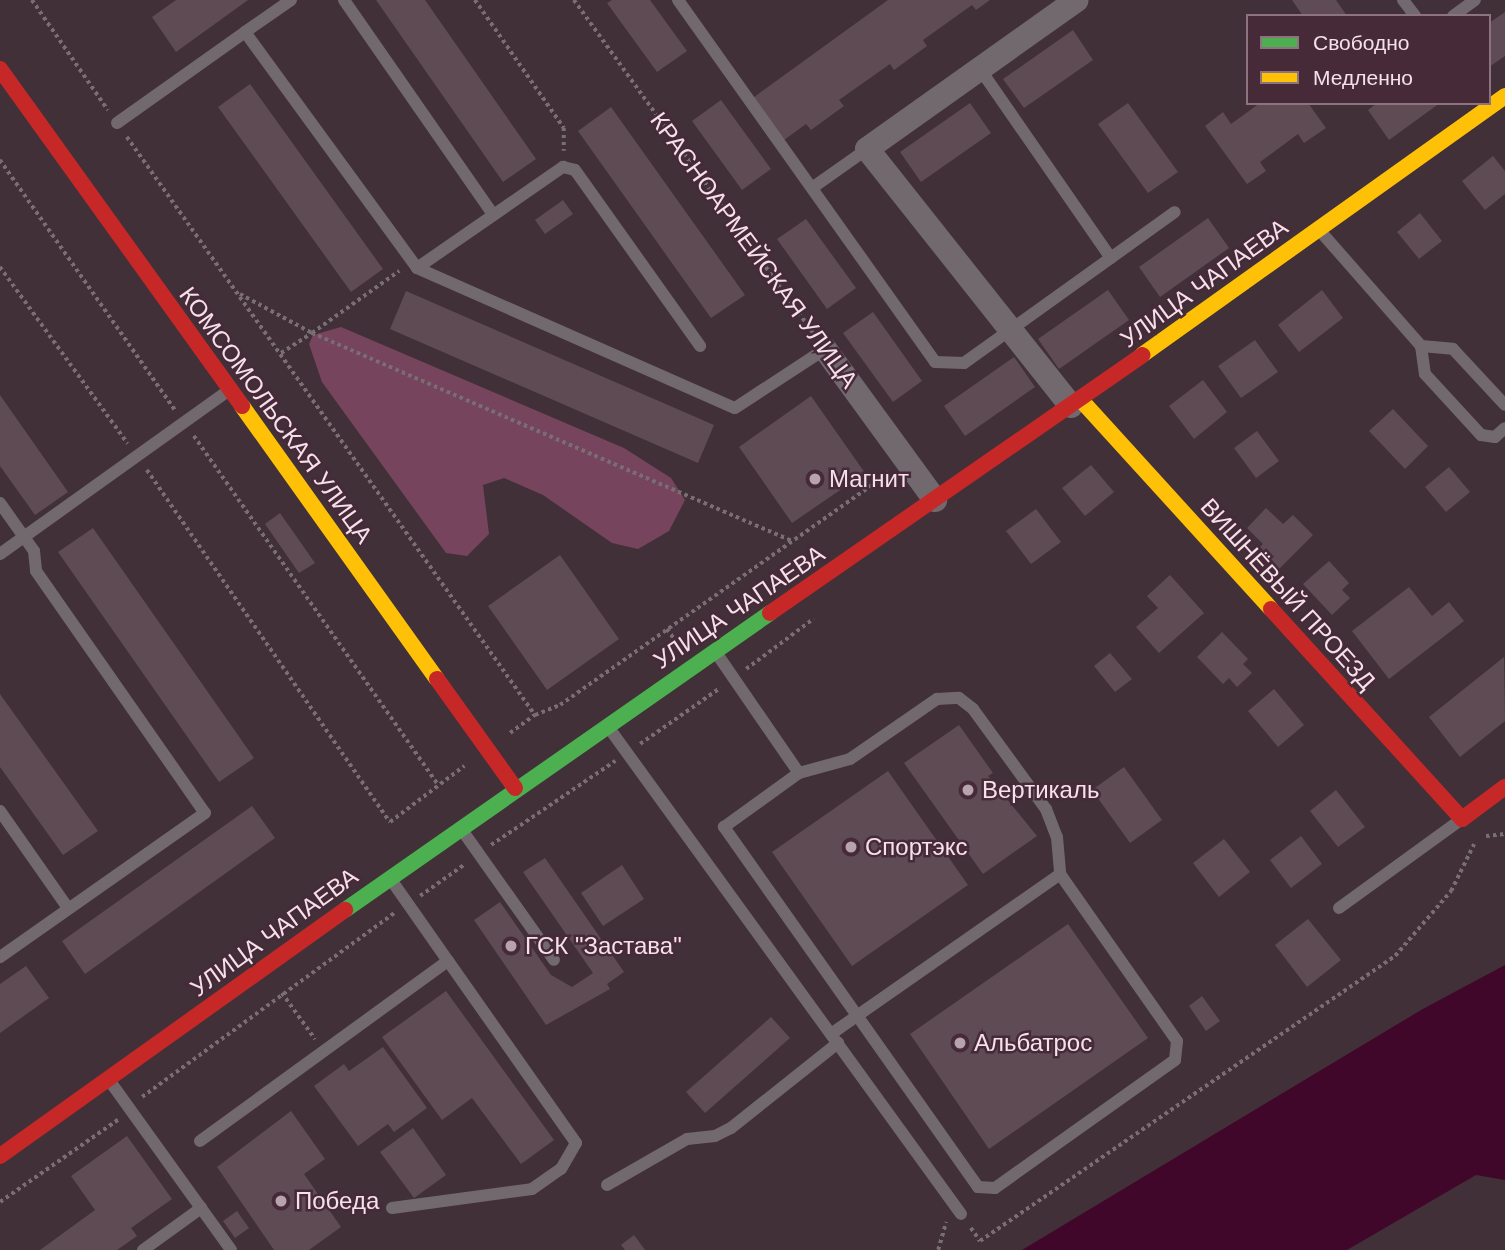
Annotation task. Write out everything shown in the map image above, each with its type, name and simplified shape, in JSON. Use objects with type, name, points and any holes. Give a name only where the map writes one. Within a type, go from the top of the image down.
[{"type":"street","points":[[1076,403],[1012,333],[867,149],[1077,0]]},
{"type":"street","name":"КОМСОМОЛЬСКАЯ УЛИЦА","points":[[0,69],[515,788]]},
{"type":"street","name":"УЛИЦА ЧАПАЕВА","points":[[0,1156],[515,788],[1076,403],[1319,229],[1482,107]]},
{"type":"street","name":"КРАСНОАРМЕЙСКАЯ УЛИЦА","points":[[825,349],[935,500]]},
{"type":"street","name":"ВИШНЁВЫЙ ПРОЕЗД","points":[[1076,403],[1462,819]]},
{"type":"street","points":[[1462,819],[1505,787]]},
{"type":"lane","points":[[117,123],[291,0]]},
{"type":"lane","points":[[344,0],[493,214]]},
{"type":"lane","points":[[678,0],[934,362],[964,363],[1012,333],[1175,212]]},
{"type":"lane","points":[[1456,14],[1475,0]]},
{"type":"lane","points":[[245,32],[414,265],[735,408],[825,349]]},
{"type":"lane","points":[[980,69],[1111,258]]},
{"type":"lane","points":[[812,188],[867,149]]},
{"type":"lane","points":[[414,265],[563,167],[575,170],[700,346]]},
{"type":"lane","points":[[1319,229],[1420,346],[1425,374],[1481,435],[1495,437],[1505,428]]},
{"type":"lane","points":[[1420,346],[1452,349],[1505,405]]},
{"type":"lane","points":[[0,554],[231,389]]},
{"type":"lane","points":[[0,503],[34,551],[36,572],[205,813],[0,957]]},
{"type":"lane","points":[[715,651],[799,773]]},
{"type":"lane","points":[[959,698],[973,709],[1046,809],[1057,837],[1060,874],[1177,1041],[1175,1060],[995,1188],[978,1187],[724,827],[799,773],[850,759],[937,699],[959,698]]},
{"type":"lane","points":[[607,725],[958,1210]]},
{"type":"lane","points":[[0,811],[68,908]]},
{"type":"lane","points":[[1339,908],[1462,819]]},
{"type":"lane","points":[[460,827],[554,960]]},
{"type":"lane","points":[[607,1185],[687,1139],[715,1136],[731,1128],[858,1016],[1060,874]]},
{"type":"lane","points":[[390,877],[576,1143],[561,1169],[531,1189],[391,1208]]},
{"type":"lane","points":[[200,1141],[323,1049],[448,961]]},
{"type":"lane","points":[[108,1079],[231,1250]]},
{"type":"lane","points":[[143,1250],[201,1208]]},
{"type":"path","points":[[32,0],[535,715],[560,705],[906,461]]},
{"type":"path","points":[[475,0],[564,128],[563,167]]},
{"type":"path","name":"КРАСНОАРМЕЙСКАЯ УЛИЦА","points":[[574,0],[825,349]]},
{"type":"path","points":[[0,160],[439,784],[428,796],[390,822],[137,457],[0,267]]},
{"type":"path","points":[[280,353],[414,265]]},
{"type":"path","points":[[237,293],[312,332],[792,541]]},
{"type":"path","points":[[0,1202],[131,1111],[144,1094],[282,993],[626,754],[824,612]]},
{"type":"path","points":[[938,1250],[958,1210],[980,1241],[1395,956],[1451,891],[1478,836]]},
{"type":"path","points":[[282,993],[323,1049]]},
{"type":"shaded area","points":[[341,327],[624,448],[671,478],[685,500],[669,531],[638,549],[612,543],[543,495],[504,478],[483,485],[489,534],[467,556],[446,553],[322,382],[309,344],[313,335]]},
{"type":"shaded area","points":[[1505,965],[1505,1180],[1476,1175],[1347,1250],[1022,1250],[1421,1010]]},
{"type":"building","points":[[176,0],[248,0],[176,52],[152,17]]},
{"type":"building","points":[[376,0],[425,0],[536,159],[503,182]]},
{"type":"building","points":[[612,0],[650,0],[687,51],[657,72],[607,3]]},
{"type":"building","points":[[888,0],[990,0],[976,10],[972,5],[923,40],[927,46],[894,70],[890,64],[839,100],[844,106],[811,130],[806,124],[780,143],[750,100]]},
{"type":"building","points":[[1292,0],[1336,0],[1346,14],[1302,14]]},
{"type":"building","points":[[1505,12],[1505,56],[1491,66],[1491,22]]},
{"type":"building","points":[[1073,30],[1093,60],[1024,108],[1003,79]]},
{"type":"building","points":[[250,84],[383,269],[351,292],[218,107]]},
{"type":"building","points":[[721,100],[771,169],[742,190],[692,121]]},
{"type":"building","points":[[970,103],[991,133],[921,182],[900,152]]},
{"type":"building","points":[[1128,103],[1178,172],[1148,193],[1098,124]]},
{"type":"building","points":[[1257,105],[1309,105],[1326,128],[1304,143],[1298,134],[1260,162],[1266,171],[1247,184],[1205,126],[1223,112],[1231,124]]},
{"type":"building","points":[[1374,105],[1437,105],[1389,140],[1368,110]]},
{"type":"building","points":[[611,107],[745,295],[711,318],[578,131]]},
{"type":"building","points":[[1493,156],[1505,171],[1505,194],[1485,210],[1462,181]]},
{"type":"building","points":[[563,200],[573,214],[545,234],[535,220]]},
{"type":"building","points":[[1420,213],[1442,241],[1419,259],[1397,232]]},
{"type":"building","points":[[1208,218],[1229,248],[1160,297],[1139,267]]},
{"type":"building","points":[[806,219],[856,288],[827,309],[777,239]]},
{"type":"building","points":[[1108,290],[1129,320],[1059,369],[1038,339]]},
{"type":"building","points":[[1322,290],[1343,318],[1299,352],[1278,325]]},
{"type":"building","points":[[406,291],[714,425],[698,463],[390,329]]},
{"type":"building","points":[[873,312],[922,381],[893,402],[843,333]]},
{"type":"building","points":[[1255,340],[1278,372],[1241,398],[1218,366]]},
{"type":"building","points":[[1014,357],[1035,387],[965,436],[944,406]]},
{"type":"building","points":[[1203,380],[1227,412],[1194,439],[1169,406]]},
{"type":"building","points":[[0,395],[68,492],[35,515],[0,466]]},
{"type":"building","points":[[811,396],[865,473],[792,523],[739,447]]},
{"type":"building","points":[[1393,409],[1428,446],[1405,469],[1369,431]]},
{"type":"building","points":[[1257,431],[1279,461],[1256,478],[1234,448]]},
{"type":"building","points":[[1091,465],[1114,492],[1085,516],[1062,488]]},
{"type":"building","points":[[1449,467],[1470,492],[1446,512],[1425,487]]},
{"type":"building","points":[[1266,508],[1283,524],[1293,515],[1313,535],[1276,572],[1256,551],[1263,544],[1247,528]]},
{"type":"building","points":[[1036,509],[1061,542],[1031,564],[1006,531]]},
{"type":"building","points":[[280,513],[315,563],[299,573],[265,524]]},
{"type":"building","points":[[93,528],[254,758],[219,782],[58,552]]},
{"type":"building","points":[[560,555],[619,639],[547,690],[488,606]]},
{"type":"building","points":[[1329,561],[1349,583],[1342,590],[1350,598],[1332,615],[1303,584]]},
{"type":"building","points":[[1170,575],[1204,613],[1159,653],[1136,627],[1158,608],[1147,596]]},
{"type":"building","points":[[1409,587],[1432,616],[1449,602],[1464,621],[1389,679],[1352,631]]},
{"type":"building","points":[[1222,632],[1248,659],[1243,664],[1252,673],[1237,687],[1229,678],[1223,684],[1197,657]]},
{"type":"building","points":[[1110,653],[1132,679],[1115,692],[1094,666]]},
{"type":"building","points":[[1504,657],[1505,721],[1460,757],[1429,717]]},
{"type":"building","points":[[1274,689],[1304,725],[1278,747],[1248,711]]},
{"type":"building","points":[[0,694],[98,831],[63,855],[0,767]]},
{"type":"building","points":[[959,725],[993,773],[988,776],[1037,836],[983,874],[904,763]]},
{"type":"building","points":[[1124,767],[1162,820],[1130,843],[1092,790]]},
{"type":"building","points":[[888,771],[968,885],[852,966],[772,852]]},
{"type":"building","points":[[1336,790],[1365,827],[1338,847],[1310,811]]},
{"type":"building","points":[[252,806],[275,838],[85,974],[62,941]]},
{"type":"building","points":[[1301,836],[1322,864],[1291,888],[1270,860]]},
{"type":"building","points":[[1224,839],[1250,872],[1219,897],[1193,863]]},
{"type":"building","name":"ГСК \"Застава\"","points":[[545,858],[624,972],[607,984],[610,989],[546,1025],[474,920],[500,902],[551,975],[572,987],[593,973],[523,872]]},
{"type":"building","points":[[622,865],[644,899],[603,926],[581,893]]},
{"type":"building","points":[[1308,919],[1341,960],[1307,987],[1275,945]]},
{"type":"building","points":[[1068,924],[1148,1038],[989,1149],[910,1034]]},
{"type":"building","points":[[26,966],[49,998],[0,1033],[0,984]]},
{"type":"building","points":[[446,991],[554,1140],[521,1164],[472,1098],[442,1120],[382,1037]]},
{"type":"building","points":[[1202,996],[1220,1021],[1206,1031],[1189,1006]]},
{"type":"building","points":[[771,1017],[790,1038],[705,1113],[686,1092]]},
{"type":"building","points":[[383,1047],[427,1108],[394,1132],[388,1124],[358,1146],[314,1086],[344,1064],[349,1071]]},
{"type":"building","name":"Победа","points":[[291,1111],[325,1159],[304,1174],[341,1227],[309,1250],[274,1250],[217,1167]]},
{"type":"building","points":[[413,1128],[446,1175],[414,1198],[380,1152]]},
{"type":"building","points":[[127,1136],[172,1199],[131,1228],[137,1236],[117,1250],[40,1250],[95,1210],[71,1176]]},
{"type":"building","points":[[237,1211],[249,1228],[235,1238],[223,1221]]},
{"type":"building","points":[[634,1235],[645,1250],[625,1250],[621,1245]]},
{"type":"traffic: fast","points":[[345,910],[770,613]]},
{"type":"traffic: slow","points":[[1142,355],[1505,96]]},
{"type":"traffic: slow","points":[[1081,400],[1271,609]]},
{"type":"traffic: slow","points":[[242,406],[437,679]]},
{"type":"traffic: jam","points":[[0,69],[242,406]]},
{"type":"traffic: jam","points":[[770,613],[1142,355]]},
{"type":"traffic: jam","points":[[1271,609],[1462,819],[1505,787]]},
{"type":"traffic: jam","points":[[437,679],[515,788]]},
{"type":"traffic: jam","points":[[0,1156],[345,910]]},
{"type":"place","name":"Магнит","points":[[815,479]]},
{"type":"place","name":"Вертикаль","points":[[968,790]]},
{"type":"place","name":"Спортэкс","points":[[851,847]]},
{"type":"place","name":"ГСК \"Застава\"","points":[[511,946]]},
{"type":"place","name":"Альбатрос","points":[[960,1043]]},
{"type":"place","name":"Победа","points":[[281,1201]]}]
